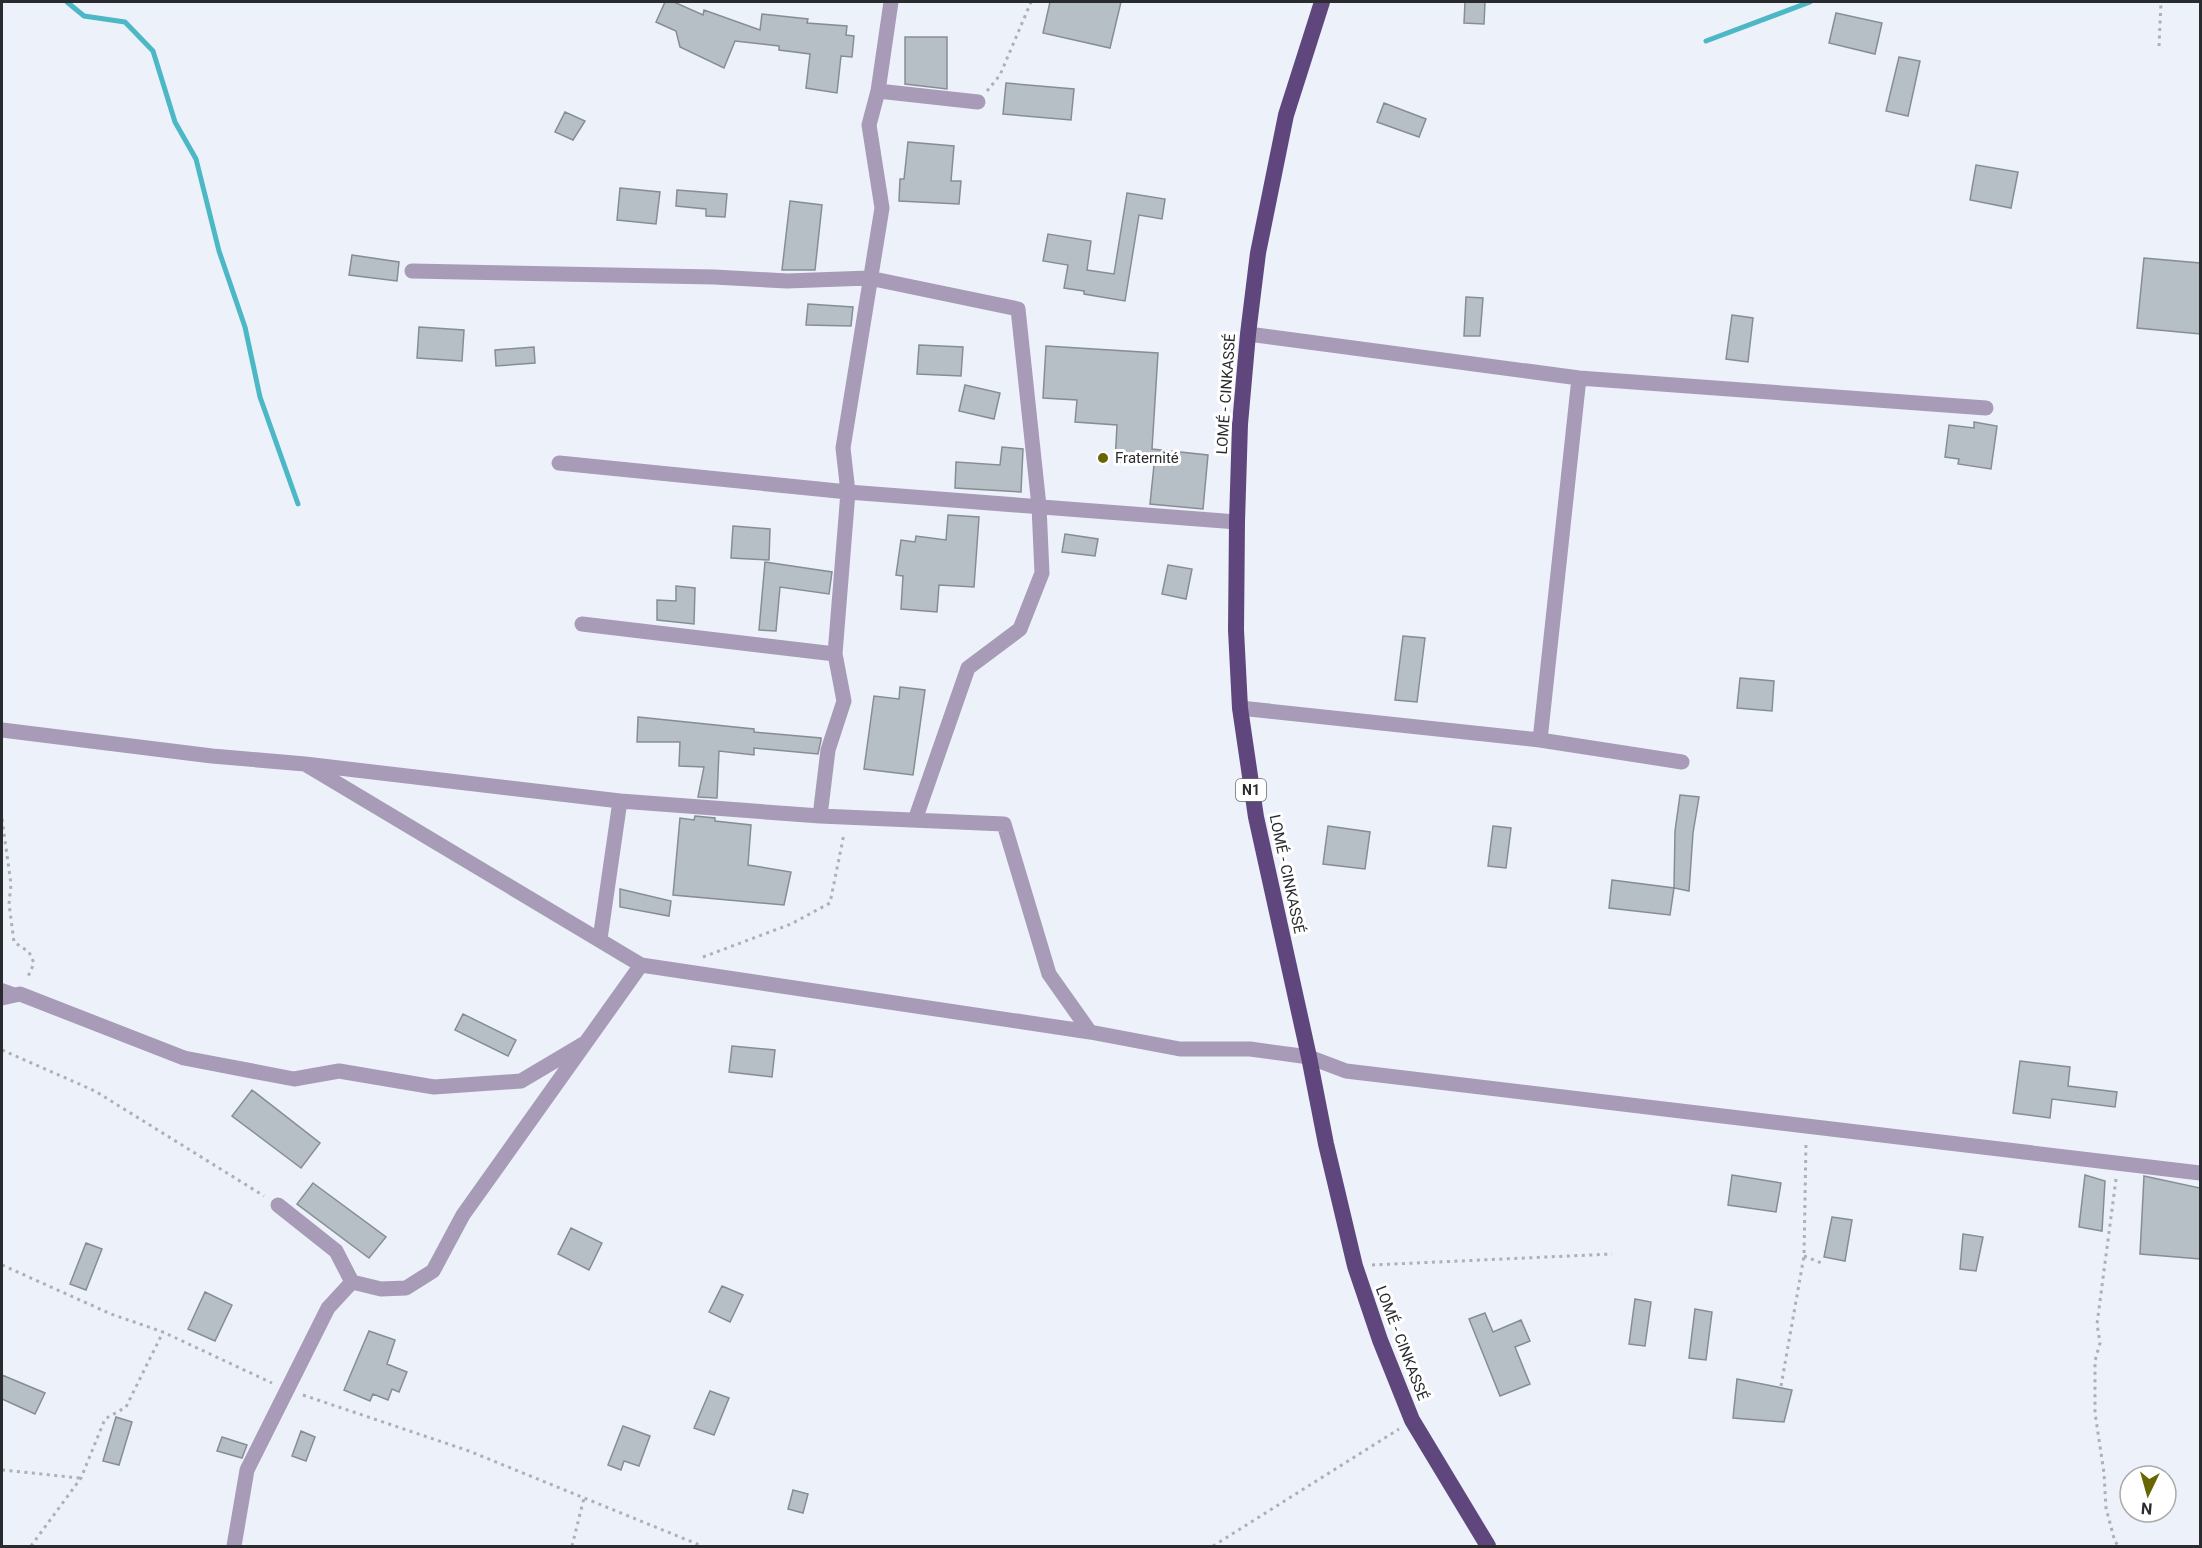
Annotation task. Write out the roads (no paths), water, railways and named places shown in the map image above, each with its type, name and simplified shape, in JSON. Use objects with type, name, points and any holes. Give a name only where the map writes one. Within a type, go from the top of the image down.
[{"type":"highway","name":"LOMÉ - CINKASSÉ","points":[[1322,2],[1283,125],[1258,253],[1248,334],[1240,424],[1237,522],[1236,630],[1240,708],[1256,817],[1326,1144],[1355,1266],[1380,1340],[1412,1420],[1488,1546]]},
{"type":"street","points":[[820,816],[828,750],[844,701],[835,654],[848,492],[843,448],[882,207],[869,125],[878,91],[891,2]]},
{"type":"street","points":[[878,91],[978,102]]},
{"type":"street","points":[[412,271],[714,277],[787,281],[869,278],[1018,309],[1039,506],[1042,573],[1020,630],[968,668],[915,820]]},
{"type":"street","points":[[1248,334],[1579,378],[1986,408]]},
{"type":"street","points":[[1540,740],[1579,378]]},
{"type":"street","points":[[559,463],[848,492],[1237,522]]},
{"type":"street","points":[[582,624],[835,654]]},
{"type":"street","points":[[1240,708],[1540,740],[1682,762]]},
{"type":"street","points":[[2,730],[212,756],[305,764],[620,801],[820,816],[1004,824],[1049,974],[1090,1032]]},
{"type":"street","points":[[305,764],[641,965],[1090,1032],[1180,1049],[1250,1049],[1309,1057],[1346,1071],[2200,1173]]},
{"type":"street","points":[[600,939],[620,801]]},
{"type":"street","points":[[278,1205],[336,1251],[352,1282],[381,1289],[406,1288],[433,1271],[463,1215],[641,965]]},
{"type":"street","points":[[2,999],[20,994],[184,1058],[294,1079],[339,1071],[434,1087],[521,1081],[585,1043]]},
{"type":"street","points":[[234,1546],[247,1470],[328,1308],[352,1282]]},
{"type":"lane","points":[[2,987],[20,994]]},
{"type":"waterway","points":[[67,2],[84,16],[125,22],[153,51],[175,122],[196,159],[219,251],[245,327],[260,397],[298,504]]},
{"type":"waterway","points":[[1706,41],[1810,2]]},
{"type":"place","name":"Fraternité","points":[[1103,458]]}]
